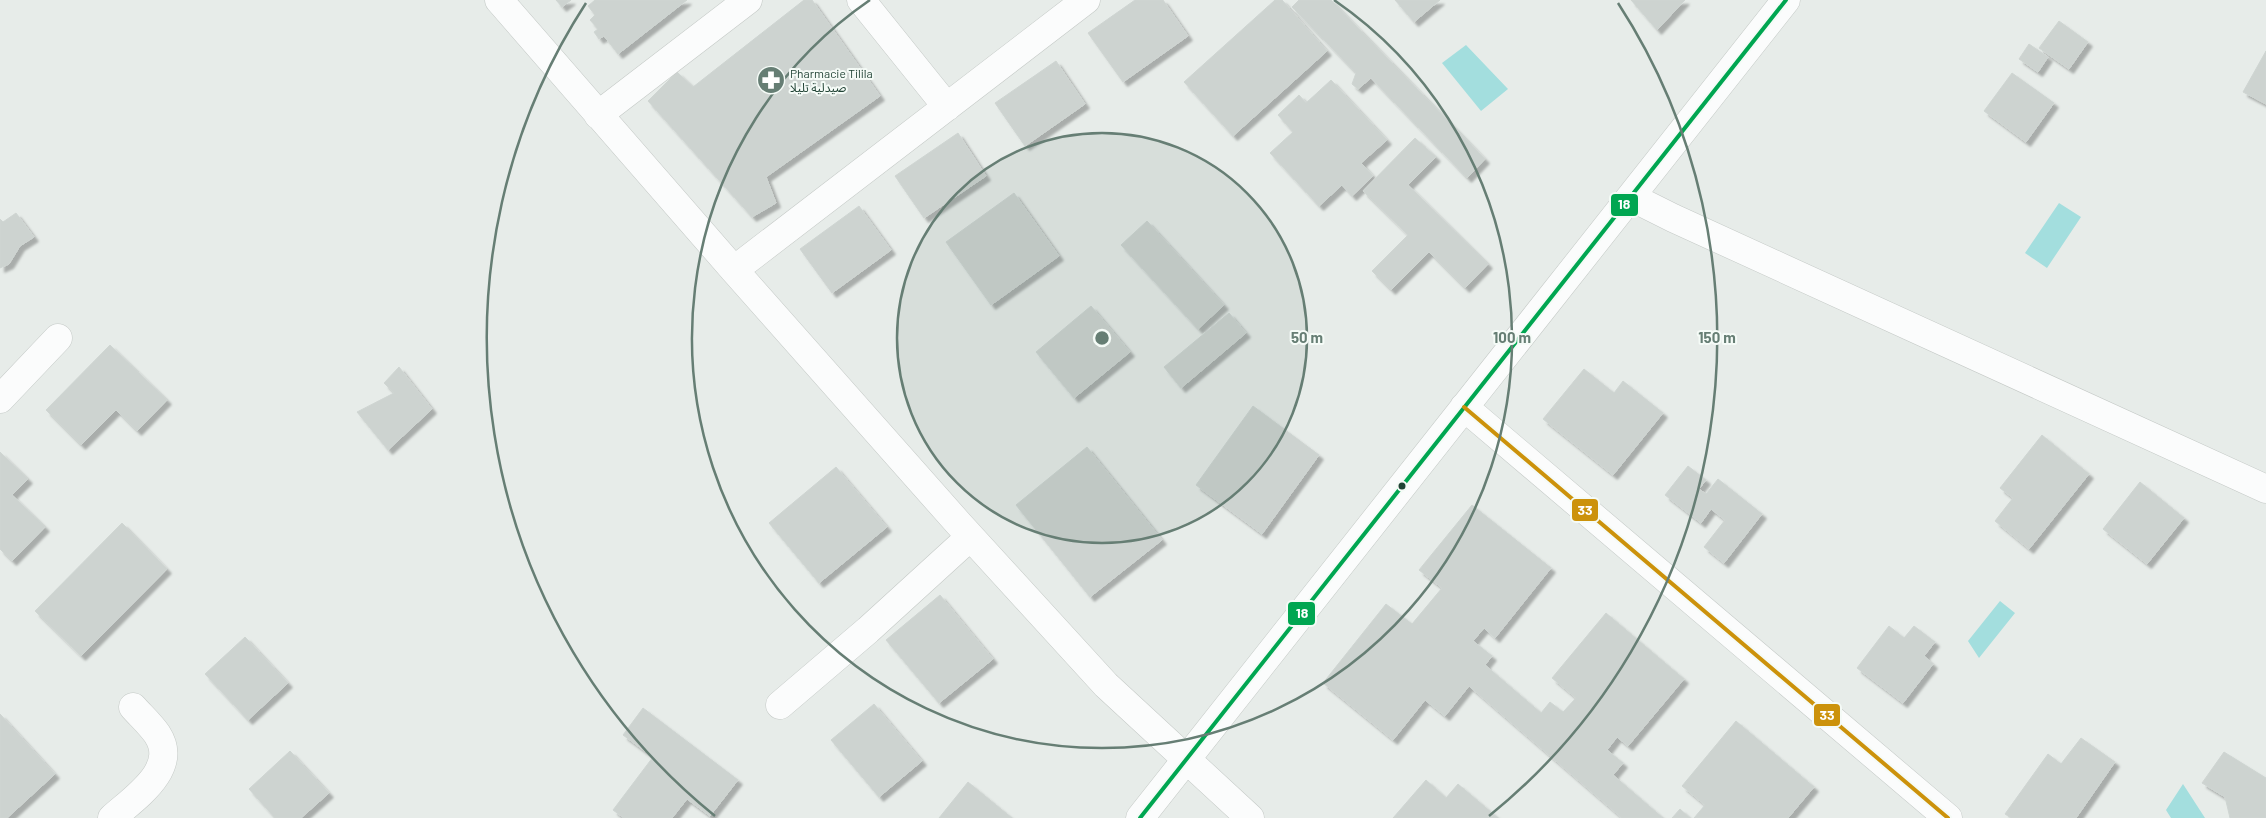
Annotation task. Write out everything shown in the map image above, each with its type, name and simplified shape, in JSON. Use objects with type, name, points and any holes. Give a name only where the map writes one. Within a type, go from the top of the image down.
[{"type":"street","points":[[499,0],[734,270],[970,536],[1106,685],[1250,818]]},
{"type":"street","points":[[598,114],[748,0]]},
{"type":"street","points":[[861,0],[948,107]]},
{"type":"street","points":[[734,270],[1086,0]]},
{"type":"street","points":[[1140,818],[1786,0]]},
{"type":"street","points":[[1631,196],[1682,222],[1944,344],[2266,489]]},
{"type":"street","points":[[0,399],[58,338]]},
{"type":"street","points":[[1464,407],[1948,818]]},
{"type":"street","points":[[780,705],[868,630],[970,536]]},
{"type":"street","points":[[112,818],[158,774],[163,761],[162,747],[157,734],[133,707]]},
{"type":"water","points":[[1466,45],[1508,89],[1481,111],[1442,63]]},
{"type":"water","points":[[2059,203],[2081,217],[2047,268],[2025,253]]},
{"type":"water","points":[[2000,601],[2015,613],[1979,658],[1968,641]]},
{"type":"water","points":[[2183,784],[2205,818],[2171,818],[2166,810]]},
{"type":"building","points":[[556,0],[571,0],[562,7]]},
{"type":"building","points":[[595,0],[687,0],[618,54],[604,36],[599,39],[594,32],[598,29],[590,20],[595,15],[588,6]]},
{"type":"building","points":[[804,0],[812,0],[880,96],[766,177],[776,203],[752,217],[648,101],[677,72],[693,87]]},
{"type":"building","points":[[1135,0],[1163,0],[1188,36],[1123,82],[1088,33]]},
{"type":"building","points":[[1275,0],[1282,0],[1327,51],[1233,136],[1184,82]]},
{"type":"building","points":[[1299,0],[1331,0],[1485,159],[1467,178],[1371,78],[1358,89],[1352,84],[1356,73],[1292,7]]},
{"type":"building","points":[[1395,0],[1440,0],[1414,22]]},
{"type":"building","points":[[1631,0],[1685,0],[1657,30]]},
{"type":"building","points":[[2059,21],[2088,42],[2069,69],[2039,48]]},
{"type":"building","points":[[2029,44],[2048,57],[2038,72],[2019,59]]},
{"type":"building","points":[[2266,51],[2266,104],[2243,92]]},
{"type":"building","points":[[1056,61],[1085,104],[1025,146],[995,103]]},
{"type":"building","points":[[2012,73],[2054,103],[2026,142],[1984,111]]},
{"type":"building","points":[[1331,80],[1387,140],[1361,163],[1373,176],[1352,196],[1342,185],[1319,206],[1270,153],[1293,132],[1278,115],[1299,95],[1306,103]]},
{"type":"building","points":[[958,133],[986,176],[924,218],[895,176]]},
{"type":"building","points":[[1415,138],[1436,157],[1408,185],[1488,264],[1465,288],[1429,252],[1391,290],[1372,271],[1408,235],[1363,191]]},
{"type":"building","points":[[1014,193],[1059,256],[991,305],[946,242]]},
{"type":"building","points":[[859,206],[891,250],[832,293],[800,249]]},
{"type":"building","points":[[16,213],[34,237],[20,246],[9,264],[0,268],[0,219],[3,222]]},
{"type":"building","points":[[1147,221],[1224,305],[1198,329],[1121,245]]},
{"type":"building","points":[[1091,306],[1130,352],[1074,398],[1036,352]]},
{"type":"building","points":[[1229,313],[1246,333],[1181,388],[1164,367]]},
{"type":"building","points":[[110,345],[167,400],[137,431],[116,410],[81,445],[46,410]]},
{"type":"building","points":[[399,367],[432,409],[388,450],[357,412],[394,393],[384,383]]},
{"type":"building","points":[[1584,369],[1614,393],[1623,381],[1663,413],[1613,475],[1543,419]]},
{"type":"building","points":[[1253,406],[1319,455],[1262,534],[1196,485]]},
{"type":"building","points":[[2042,435],[2089,474],[2029,549],[1995,521],[2013,498],[2000,488]]},
{"type":"building","points":[[1087,447],[1162,540],[1090,597],[1016,505]]},
{"type":"building","points":[[0,452],[28,479],[12,495],[45,527],[12,561],[0,549]]},
{"type":"building","points":[[1688,466],[1706,480],[1699,489],[1706,494],[1718,479],[1762,514],[1724,563],[1704,547],[1725,520],[1711,509],[1701,523],[1665,495]]},
{"type":"building","points":[[836,467],[887,527],[819,583],[769,523]]},
{"type":"building","points":[[2140,482],[2184,518],[2147,564],[2103,529]]},
{"type":"building","points":[[1472,505],[1551,568],[1495,638],[1484,628],[1473,641],[1492,656],[1485,665],[1541,713],[1550,702],[1563,712],[1576,698],[1552,678],[1606,613],[1684,679],[1628,746],[1617,737],[1607,750],[1623,763],[1613,775],[1663,818],[1622,818],[1469,686],[1445,716],[1425,700],[1393,740],[1323,683],[1386,604],[1412,624],[1442,588],[1419,570]]},
{"type":"building","points":[[122,523],[167,569],[81,656],[35,611]]},
{"type":"building","points":[[940,595],[993,659],[939,703],[886,640]]},
{"type":"building","points":[[1889,626],[1904,638],[1914,626],[1935,642],[1924,656],[1933,664],[1903,703],[1857,668]]},
{"type":"building","points":[[245,637],[288,683],[248,720],[205,674]]},
{"type":"building","points":[[874,704],[922,761],[879,797],[831,740]]},
{"type":"building","points":[[643,708],[738,780],[710,816],[687,799],[672,818],[624,818],[613,810],[653,757],[623,735]]},
{"type":"building","points":[[0,714],[55,774],[7,818],[0,818]]},
{"type":"building","points":[[1736,721],[1814,787],[1788,818],[1694,818],[1705,805],[1682,786]]},
{"type":"building","points":[[2081,738],[2115,762],[2076,818],[2011,818],[2005,814],[2048,754],[2061,764]]},
{"type":"building","points":[[290,751],[329,793],[301,818],[275,818],[249,789]]},
{"type":"building","points":[[2224,752],[2266,778],[2266,818],[2230,818],[2225,797],[2202,783]]},
{"type":"building","points":[[1426,780],[1446,798],[1458,784],[1498,818],[1393,818]]},
{"type":"building","points":[[968,782],[1012,818],[939,818]]},
{"type":"building","points":[[1680,809],[1690,818],[1672,818]]},
{"type":"transit line","name":"18","points":[[1140,818],[1786,0]]},
{"type":"transit line","name":"33","points":[[1464,407],[1948,818]]},
{"type":"place","name":"Pharmacie Tilila صيدلية تليلا","points":[[771,80]]}]
